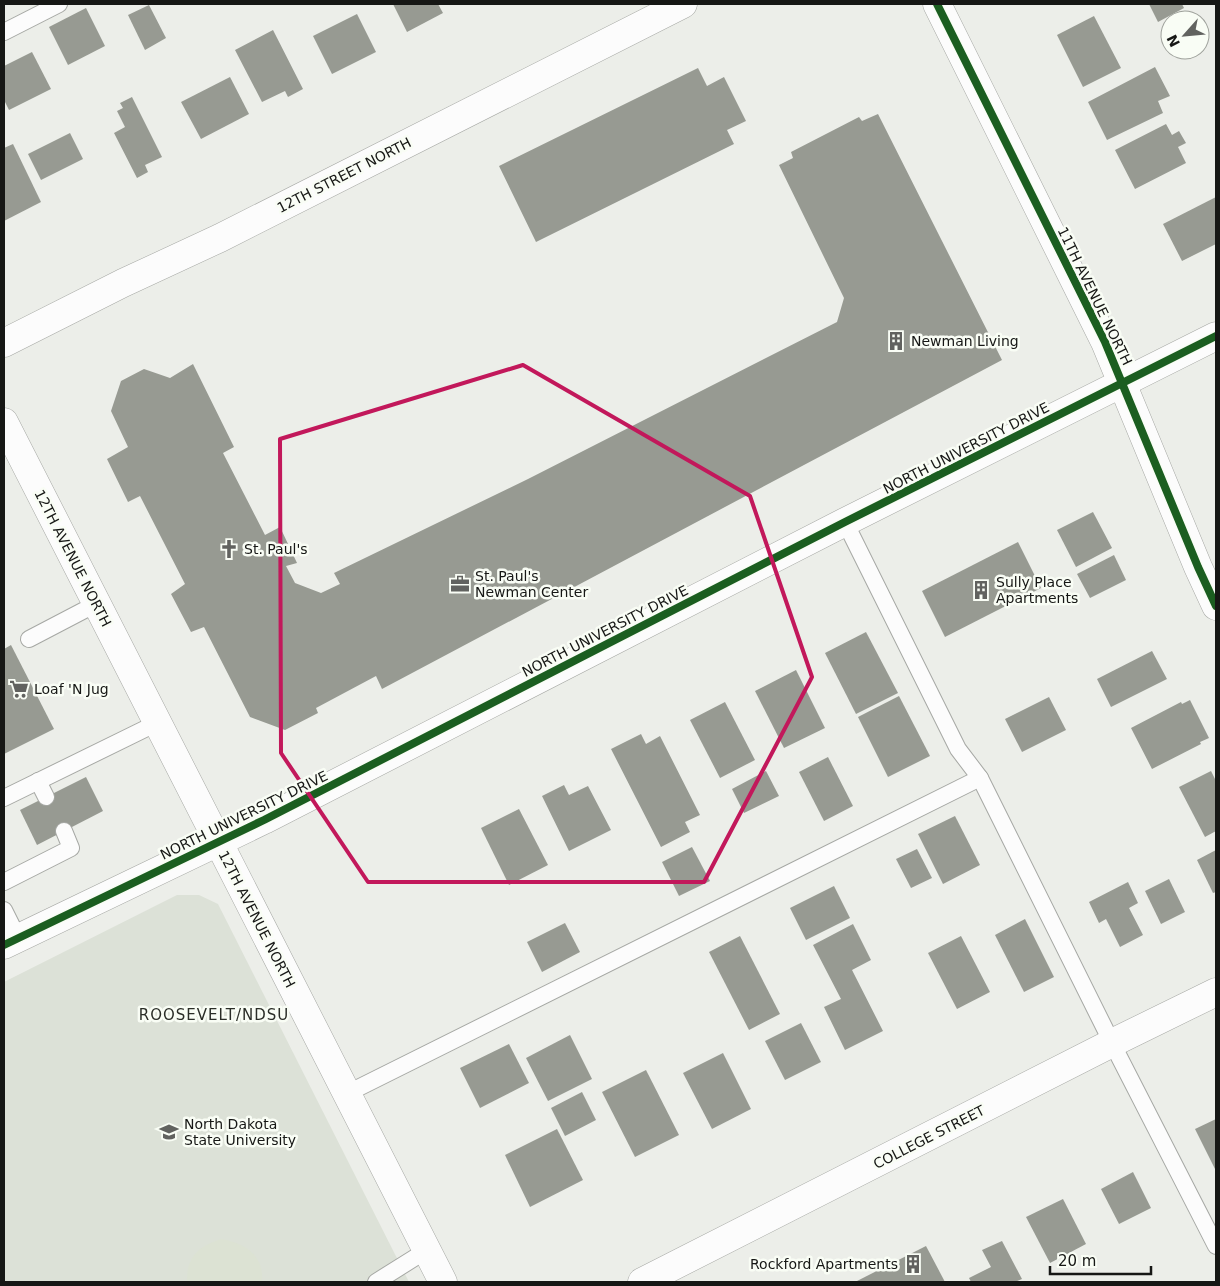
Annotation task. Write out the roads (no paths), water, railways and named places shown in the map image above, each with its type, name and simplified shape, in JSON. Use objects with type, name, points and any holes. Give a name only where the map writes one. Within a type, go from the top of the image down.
[{"type":"main road","name":"12TH STREET NORTH","points":[[4,343],[123,283],[220,238],[683,4]]},
{"type":"main road","name":"11TH AVENUE NORTH","points":[[937,4],[1105,342],[1216,606]]},
{"type":"main road","name":"NORTH UNIVERSITY DRIVE","points":[[11,942],[218,842],[845,522],[1216,336]]},
{"type":"main road","name":"12TH AVENUE NORTH","points":[[4,422],[443,1282]]},
{"type":"main road","name":"COLLEGE STREET","points":[[642,1282],[1216,992]]},
{"type":"lane","points":[[4,32],[59,4]]},
{"type":"lane","points":[[845,522],[958,749],[980,778],[1216,1246]]},
{"type":"lane","points":[[29,638],[96,604]]},
{"type":"lane","points":[[4,798],[157,723]]},
{"type":"lane","points":[[346,1094],[980,778]]},
{"type":"lane","points":[[38,781],[46,797]]},
{"type":"lane","points":[[4,882],[72,848],[64,831]]},
{"type":"lane","points":[[4,910],[11,942]]},
{"type":"lane","points":[[376,1282],[427,1250]]},
{"type":"place","name":"Newman Living","points":[[896,341]]},
{"type":"place","name":"St. Paul's","points":[[229,549]]},
{"type":"place","name":"St. Paul's Newman Center","points":[[460,584]]},
{"type":"place","name":"Sully Place Apartments","points":[[981,590]]},
{"type":"place","name":"Loaf 'N Jug","points":[[19,689]]},
{"type":"place","name":"North Dakota State University","points":[[169,1132]]},
{"type":"place","name":"Rockford Apartments","points":[[913,1264]]},
{"type":"district","name":"ROOSEVELT/NDSU","points":[[214,1015]]}]
